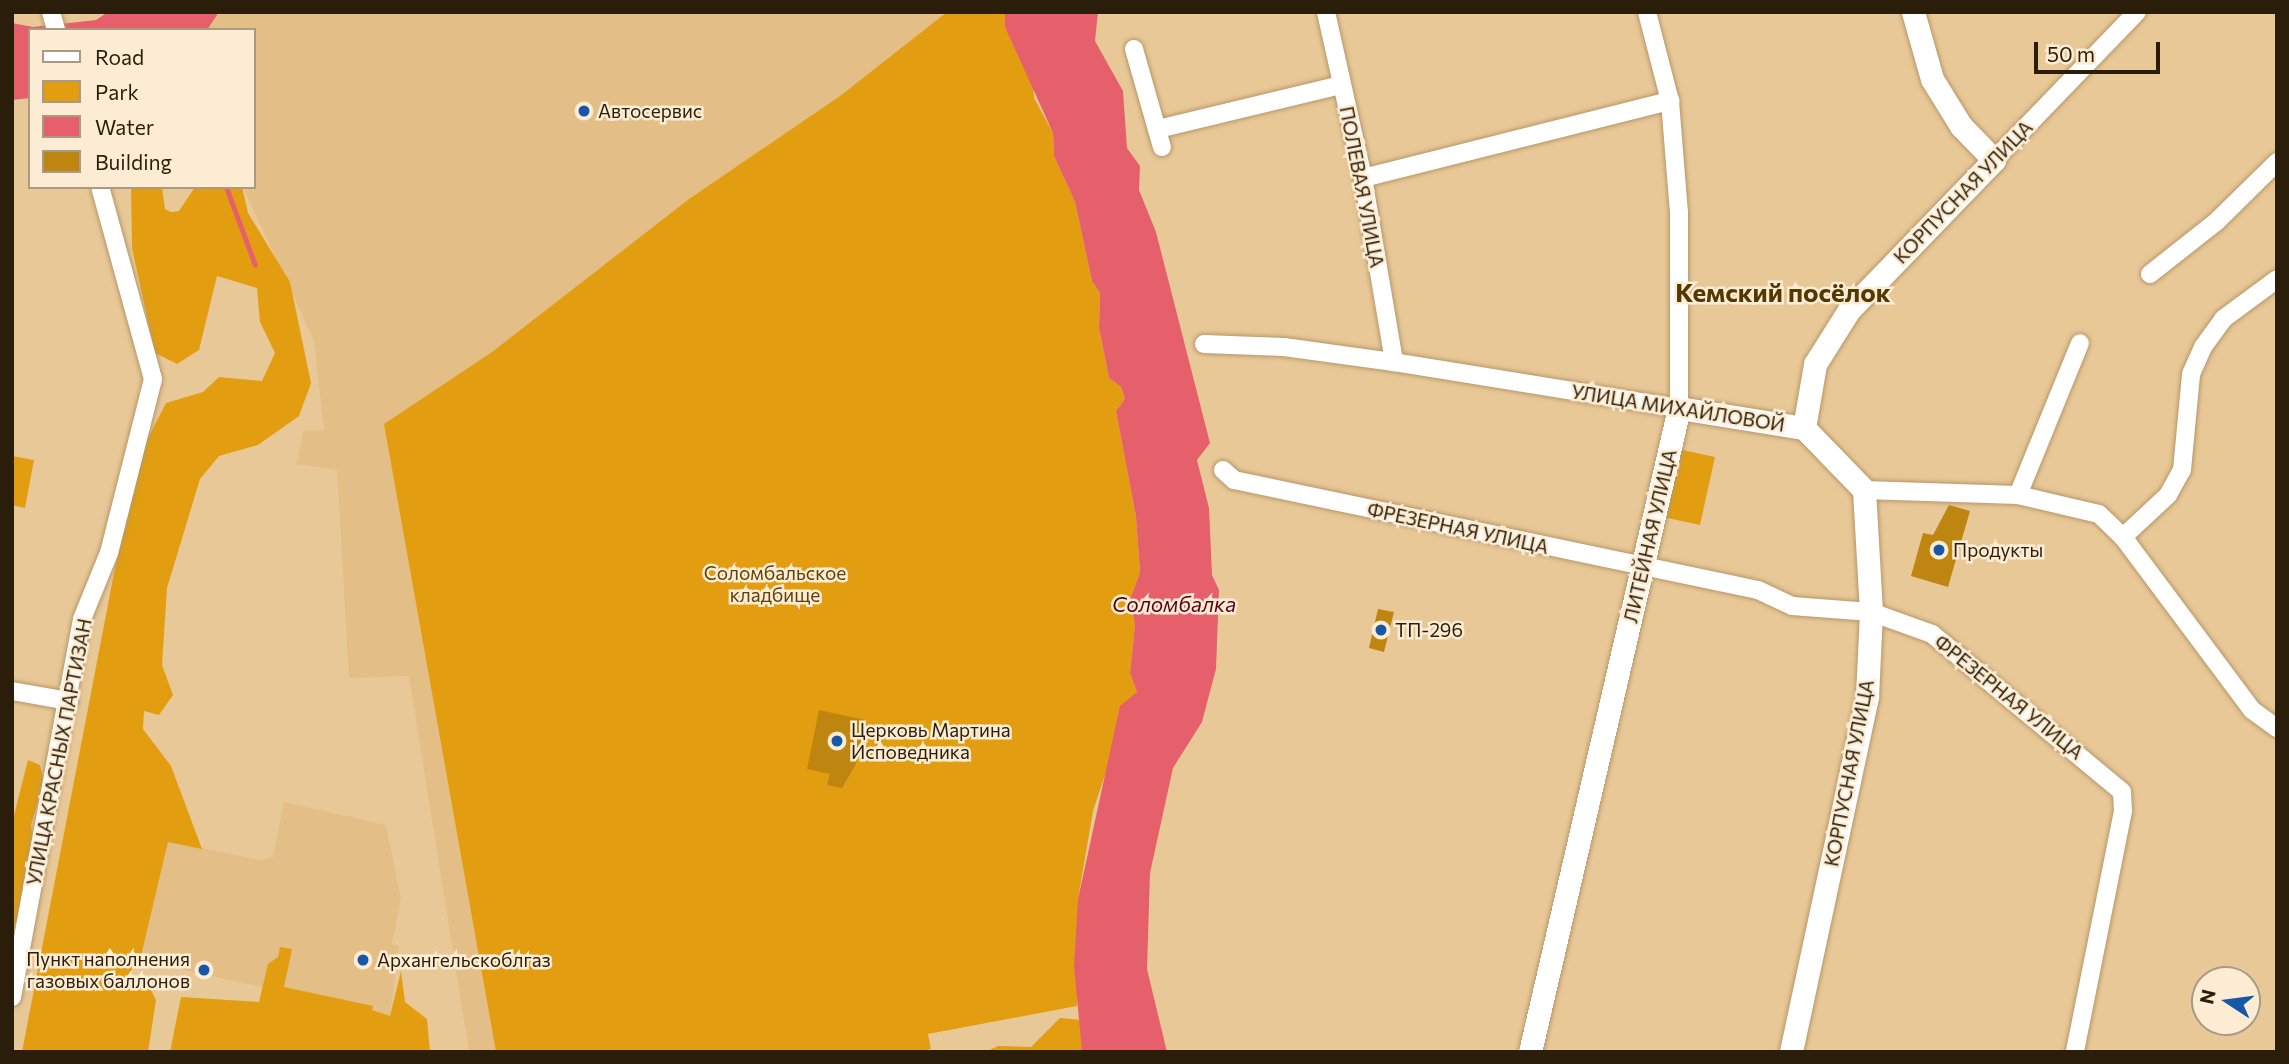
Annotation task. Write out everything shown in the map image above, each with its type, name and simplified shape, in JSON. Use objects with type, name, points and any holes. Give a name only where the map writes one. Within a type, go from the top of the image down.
[{"type":"street","name":"ПОЛЕВАЯ УЛИЦА","points":[[1325,12],[1363,178],[1394,362]]},
{"type":"street","name":"ЛИТЕЙНАЯ УЛИЦА","points":[[1530,1052],[1679,408],[1679,213],[1670,101],[1647,12]]},
{"type":"street","points":[[1913,12],[1932,79],[1962,126],[1994,160]]},
{"type":"street","name":"КОРПУСНАЯ УЛИЦА","points":[[1804,428],[1815,364],[1849,310],[2137,12]]},
{"type":"street","points":[[1134,49],[1160,138],[1341,85]]},
{"type":"street","points":[[1363,178],[1670,101]]},
{"type":"street","points":[[2150,275],[2217,221],[2277,162]]},
{"type":"street","name":"УЛИЦА КРАСНЫХ ПАРТИЗАН","points":[[12,996],[69,701],[82,619],[109,553],[153,379],[101,189]]},
{"type":"street","points":[[2123,537],[2168,495],[2182,470],[2191,374],[2203,347],[2223,319],[2277,279]]},
{"type":"street","points":[[2018,495],[2080,343]]},
{"type":"street","name":"УЛИЦА МИХАЙЛОВОЙ","points":[[1204,344],[1284,347],[1394,362],[1804,428],[1864,490]]},
{"type":"street","name":"ФРЕЗЕРНАЯ УЛИЦА","points":[[1223,470],[1234,480],[1758,590],[1792,606],[1871,612],[1932,634],[2122,792],[2123,811],[2076,1052]]},
{"type":"street","points":[[1864,490],[2018,495],[2079,506],[2099,514],[2123,537],[2252,710],[2277,728]]},
{"type":"street","name":"КОРПУСНАЯ УЛИЦА","points":[[1791,1052],[1867,697],[1871,612],[1864,490]]},
{"type":"street","points":[[12,691],[69,701]]},
{"type":"shaded area","points":[[219,12],[947,12],[840,96],[689,199],[492,352],[384,424],[496,1052],[469,1052],[409,676],[349,678],[337,470],[296,464],[304,430],[324,431],[314,341],[244,189],[256,189],[256,28],[208,28]]},
{"type":"shaded area","points":[[284,802],[386,825],[401,899],[392,944],[399,946],[390,1016],[140,960],[168,841],[260,860],[273,857]]},
{"type":"green space","name":"Соломбальское кладбище","points":[[947,12],[1005,12],[1005,27],[1033,78],[1034,98],[1053,133],[1054,156],[1075,202],[1092,281],[1100,293],[1099,328],[1109,378],[1121,387],[1125,399],[1116,411],[1136,517],[1140,572],[1130,600],[1135,625],[1130,673],[1137,692],[1130,700],[1093,811],[1078,899],[1077,1006],[928,1034],[931,1049],[918,1052],[496,1052],[384,424],[492,352],[689,199],[840,96]]},
{"type":"green space","points":[[131,189],[162,189],[165,209],[171,212],[179,211],[194,189],[242,189],[248,213],[290,282],[311,383],[299,416],[258,445],[219,456],[200,479],[167,588],[162,665],[173,695],[159,715],[144,711],[143,729],[171,766],[202,849],[168,842],[140,960],[132,968],[132,981],[150,988],[156,1000],[148,1052],[22,1052],[115,568],[146,442],[166,403],[203,392],[219,377],[262,381],[275,353],[260,322],[257,288],[217,276],[199,350],[177,364],[155,353],[132,248]]},
{"type":"green space","points":[[1678,449],[1715,457],[1700,525],[1663,517]]},
{"type":"green space","points":[[12,456],[34,460],[25,508],[12,505]]},
{"type":"green space","points":[[28,760],[40,765],[44,781],[31,825],[34,847],[22,909],[12,930],[12,823]]},
{"type":"green space","points":[[280,947],[292,949],[284,987],[373,1006],[372,1010],[390,1016],[401,971],[405,1002],[427,1019],[430,1052],[170,1052],[181,997],[259,1002],[268,964],[278,957]]},
{"type":"green space","points":[[1060,1018],[1082,1020],[1082,1052],[985,1052],[998,1046],[1031,1047]]},
{"type":"water","points":[[108,12],[219,12],[208,28],[28,28],[28,98],[12,100],[12,23],[33,27],[96,20]]},
{"type":"water","name":"Соломбалка","points":[[1005,12],[1098,12],[1095,41],[1123,91],[1127,148],[1140,166],[1139,190],[1156,232],[1210,443],[1197,460],[1209,508],[1212,575],[1219,590],[1216,669],[1202,722],[1173,768],[1150,873],[1147,969],[1167,1052],[1082,1052],[1074,966],[1078,899],[1120,706],[1137,692],[1130,673],[1135,625],[1130,600],[1140,572],[1136,517],[1116,411],[1125,399],[1121,387],[1109,378],[1099,328],[1100,293],[1092,281],[1075,202],[1054,156],[1053,133],[1005,27]]},
{"type":"building","name":"Продукты","points":[[1949,505],[1970,511],[1948,587],[1911,576],[1923,533],[1933,535]]},
{"type":"building","name":"ТП-296","points":[[1378,609],[1394,612],[1384,652],[1369,648]]},
{"type":"building","name":"Церковь Мартина Исповедника","points":[[819,710],[865,720],[856,764],[842,788],[827,785],[830,774],[807,769]]},
{"type":"waterway","points":[[227,189],[255,265]]},
{"type":"place","name":"Автосервис","points":[[584,111]]},
{"type":"place","name":"Продукты","points":[[1939,550]]},
{"type":"place","name":"ТП-296","points":[[1381,630]]},
{"type":"place","name":"Церковь Мартина Исповедника","points":[[837,741]]},
{"type":"place","name":"Архангельскоблгаз","points":[[363,960]]},
{"type":"place","name":"Пункт наполнения газовых баллонов","points":[[204,970]]},
{"type":"district","name":"Кемский посёлок","points":[[1783,292]]}]
